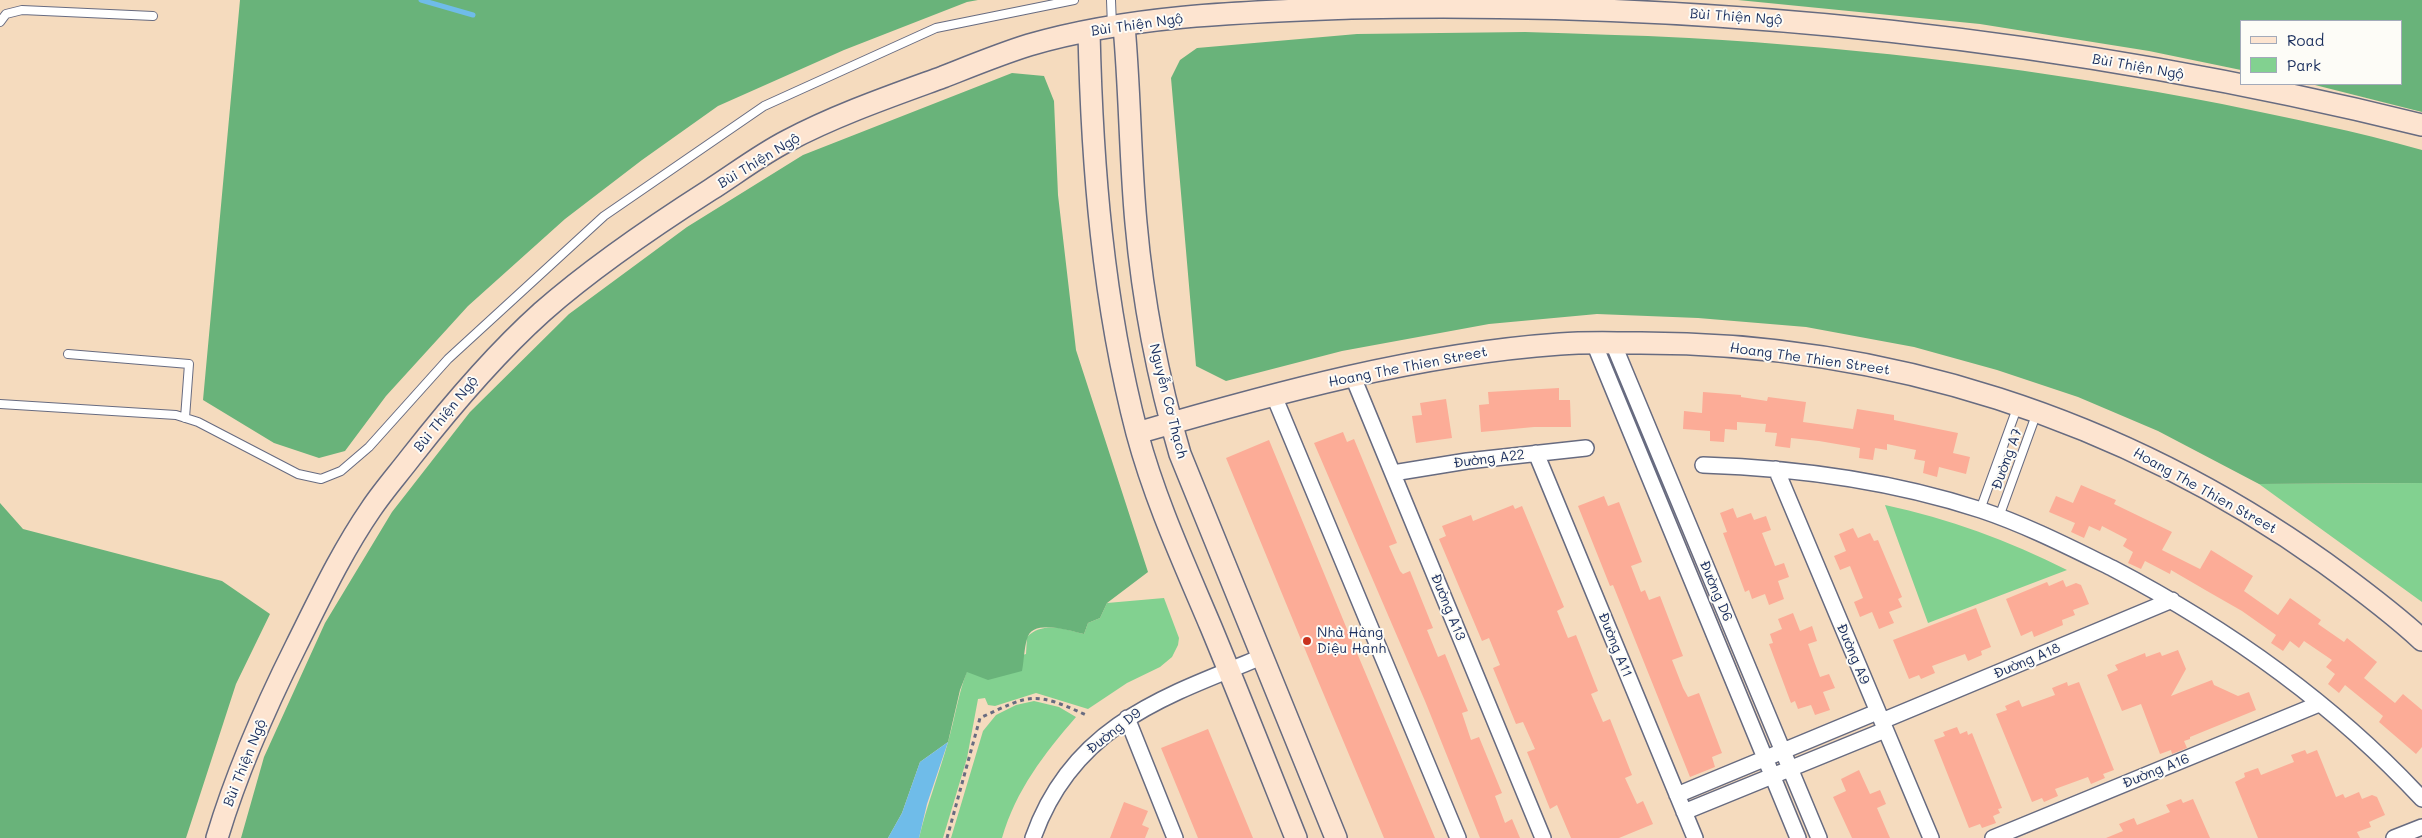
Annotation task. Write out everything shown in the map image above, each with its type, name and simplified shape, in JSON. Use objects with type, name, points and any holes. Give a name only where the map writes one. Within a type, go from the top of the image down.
[{"type":"street","name":"Bùi Thiện Ngộ","points":[[217,838],[237,775],[279,681],[316,605],[371,509],[481,373],[542,312],[676,212],[786,142],[882,99],[1029,45],[1118,27],[1171,19],[1318,9],[1454,6],[1630,10],[1837,24],[1944,37],[2122,63],[2240,84]]},
{"type":"street","name":"Nguyễn Cơ Thạch","points":[[1118,27],[1142,278],[1149,324],[1171,423],[1180,454],[1336,838]]},
{"type":"street","points":[[1089,32],[1106,282],[1114,330],[1137,433],[1168,523],[1296,838]]},
{"type":"street","name":"Bùi Thiện Ngộ","points":[[2243,85],[2422,125]]},
{"type":"street","name":"Đường D6","points":[[1604,343],[1783,751],[1819,838]]},
{"type":"street","name":"Đường D6","points":[[1604,343],[1765,758],[1798,838]]},
{"type":"street","name":"Hoang The Thien Street","points":[[1137,433],[1353,377],[1475,353],[1556,344],[1711,345],[1765,349],[1829,358],[1940,381],[2028,407],[2131,449],[2246,510],[2361,589],[2422,640]]},
{"type":"street","name":"Đường A13","points":[[1353,377],[1543,838]]},
{"type":"street","points":[[1274,396],[1458,838]]},
{"type":"street","name":"Đường A22","points":[[1393,473],[1586,448]]},
{"type":"street","name":"Đường A11","points":[[1536,453],[1695,838]]},
{"type":"street","points":[[1703,465],[1776,469],[1827,475],[1886,486],[1980,510],[2076,550],[2172,600],[2254,652],[2363,741],[2422,800]]},
{"type":"street","name":"Đường A9","points":[[1776,469],[1930,838]]},
{"type":"street","name":"Đường A18","points":[[1684,812],[1790,768],[1881,721],[2172,600]]},
{"type":"street","name":"Đường D9","points":[[1033,838],[1050,800],[1068,772],[1096,742],[1127,718],[1180,690],[1262,658]]},
{"type":"street","name":"Đường A16","points":[[1993,838],[2320,704]]},
{"type":"street","points":[[1127,718],[1175,838]]},
{"type":"street","name":"Đường A18","points":[[1677,795],[1783,751],[1881,721]]},
{"type":"street","points":[[2394,838],[2422,827]]},
{"type":"lane","points":[[0,404],[185,418],[198,422],[298,474],[321,479],[341,471],[369,447],[448,359],[604,216],[764,106],[936,28],[1074,0]]},
{"type":"lane","points":[[1111,0],[1118,27]]},
{"type":"lane","points":[[0,22],[6,14],[22,10],[153,16]]},
{"type":"lane","points":[[68,354],[189,364],[185,418]]},
{"type":"lane","name":"Đường A7","points":[[1980,510],[2028,407]]},
{"type":"lane","name":"Đường A7","points":[[1999,517],[2028,407]]},
{"type":"path","points":[[947,838],[980,718],[1012,703],[1031,697],[1061,703],[1086,715]]},
{"type":"green space","points":[[240,0],[978,0],[967,2],[844,50],[718,106],[642,160],[565,219],[468,306],[386,396],[345,451],[319,458],[274,443],[203,400]]},
{"type":"green space","points":[[1738,0],[2422,0],[2422,112],[2315,85],[2402,85],[2402,20],[2240,20],[2240,70],[2149,51],[1980,24]]},
{"type":"green space","points":[[1525,32],[1756,42],[1957,62],[2090,81],[2222,104],[2347,131],[2422,150],[2422,483],[2259,484],[2158,431],[2078,397],[1997,370],[1914,347],[1806,327],[1698,318],[1597,314],[1489,324],[1342,351],[1226,381],[1196,366],[1171,78],[1180,60],[1197,48],[1357,34]]},
{"type":"green space","points":[[1012,73],[1044,76],[1054,101],[1058,195],[1076,350],[1148,572],[1107,603],[1100,618],[1088,623],[1084,634],[1044,627],[1030,633],[1026,643],[1022,671],[988,680],[967,672],[960,690],[948,742],[920,762],[902,813],[888,838],[241,838],[264,757],[325,623],[392,512],[470,412],[569,314],[687,227],[803,155]]},
{"type":"green space","points":[[2422,483],[2422,602],[2259,484]]},
{"type":"green space","points":[[0,503],[23,529],[222,581],[270,614],[236,684],[186,838],[0,838]]},
{"type":"green space","points":[[1885,505],[1932,517],[1978,532],[2023,549],[2067,570],[1928,623]]},
{"type":"green space","points":[[1164,598],[1179,638],[1172,657],[1160,667],[1127,683],[1088,709],[1036,693],[995,706],[988,705],[985,698],[978,699],[967,758],[943,838],[919,838],[967,671],[1026,654],[1027,637],[1040,629],[1054,628],[1084,634],[1088,623],[1100,618],[1107,603]]},
{"type":"green space","points":[[1034,701],[1059,707],[1076,717],[1032,773],[1015,804],[1002,838],[951,838],[983,731],[996,715],[1016,705]]},
{"type":"water","points":[[948,742],[927,804],[919,838],[888,838],[902,813],[920,762]]},
{"type":"building","points":[[1559,388],[1559,400],[1570,400],[1571,427],[1534,427],[1481,432],[1479,405],[1489,404],[1488,392]]},
{"type":"building","points":[[1703,392],[1741,395],[1741,397],[1767,401],[1768,397],[1806,402],[1803,422],[1853,429],[1857,409],[1894,415],[1894,420],[1958,433],[1953,453],[1970,457],[1966,474],[1939,467],[1937,477],[1923,473],[1925,461],[1914,459],[1916,450],[1887,444],[1887,450],[1875,448],[1873,460],[1859,458],[1860,448],[1819,441],[1791,438],[1790,448],[1775,446],[1777,433],[1765,432],[1766,424],[1737,422],[1737,430],[1725,429],[1724,442],[1710,441],[1710,431],[1683,429],[1684,411],[1702,413]]},
{"type":"building","points":[[1446,399],[1452,438],[1416,443],[1412,416],[1422,415],[1420,403]]},
{"type":"building","points":[[1343,432],[1347,442],[1354,439],[1397,543],[1389,546],[1400,571],[1403,574],[1410,571],[1433,628],[1427,630],[1438,657],[1445,654],[1468,711],[1462,713],[1471,740],[1479,737],[1502,793],[1495,796],[1505,823],[1512,819],[1520,838],[1480,838],[1425,701],[1314,443]]},
{"type":"building","points":[[1269,440],[1435,838],[1384,838],[1316,676],[1226,458]]},
{"type":"building","points":[[2081,485],[2116,500],[2114,504],[2172,532],[2162,550],[2200,569],[2211,550],[2253,576],[2244,591],[2278,615],[2290,598],[2321,620],[2318,624],[2344,642],[2347,638],[2377,662],[2364,678],[2395,703],[2403,694],[2422,710],[2422,747],[2416,754],[2379,722],[2383,716],[2345,685],[2339,693],[2328,684],[2335,674],[2326,667],[2332,660],[2304,641],[2299,648],[2290,641],[2283,651],[2271,643],[2276,635],[2242,611],[2171,570],[2170,574],[2145,561],[2141,569],[2128,563],[2133,552],[2123,546],[2127,539],[2102,526],[2100,531],[2089,526],[2084,538],[2071,532],[2075,523],[2049,512],[2056,496],[2073,503]]},
{"type":"building","points":[[1604,496],[1608,506],[1619,502],[1642,562],[1631,566],[1641,592],[1645,590],[1649,600],[1660,596],[1683,656],[1672,660],[1683,688],[1688,697],[1699,693],[1722,753],[1712,757],[1715,767],[1690,777],[1613,585],[1610,586],[1578,506]]},
{"type":"building","points":[[1513,505],[1515,509],[1522,506],[1564,607],[1557,611],[1568,638],[1576,635],[1598,691],[1591,694],[1603,722],[1610,719],[1632,775],[1625,778],[1637,804],[1643,801],[1653,824],[1619,838],[1571,838],[1557,805],[1550,809],[1527,752],[1535,749],[1523,722],[1516,724],[1493,668],[1500,665],[1489,638],[1482,641],[1439,539],[1446,536],[1442,526],[1471,515],[1473,521]]},
{"type":"building","points":[[1733,508],[1737,518],[1751,513],[1754,520],[1766,516],[1771,530],[1762,533],[1775,566],[1784,563],[1789,577],[1778,581],[1784,599],[1769,605],[1765,594],[1752,599],[1749,590],[1745,592],[1723,533],[1727,532],[1720,513]]},
{"type":"building","points":[[1853,528],[1858,538],[1870,533],[1874,541],[1878,540],[1902,597],[1898,599],[1902,607],[1889,612],[1894,623],[1879,629],[1872,612],[1860,617],[1854,602],[1863,598],[1850,566],[1840,570],[1834,556],[1846,551],[1839,534]]},
{"type":"building","points":[[2063,580],[2066,587],[2076,583],[2081,585],[2089,604],[2073,610],[2075,615],[2062,620],[2063,625],[2034,637],[2032,631],[2021,636],[2006,599],[2047,582],[2049,586]]},
{"type":"building","points":[[1976,608],[1991,647],[1981,651],[1982,655],[1968,661],[1965,654],[1932,666],[1935,673],[1921,679],[1919,675],[1909,679],[1893,640]]},
{"type":"building","points":[[1793,613],[1800,631],[1812,626],[1817,641],[1808,644],[1814,661],[1820,677],[1829,674],[1835,688],[1823,692],[1830,710],[1815,715],[1811,705],[1798,709],[1795,701],[1791,703],[1769,644],[1773,643],[1770,634],[1782,629],[1778,619]]},
{"type":"building","points":[[2178,650],[2186,669],[2171,696],[2212,680],[2214,685],[2238,696],[2249,692],[2256,710],[2190,737],[2190,739],[2184,741],[2187,748],[2172,754],[2171,750],[2160,754],[2141,704],[2122,711],[2107,675],[2118,670],[2115,665],[2145,653],[2146,657],[2160,652],[2162,656]]},
{"type":"building","points":[[2067,682],[2068,686],[2079,682],[2114,770],[2103,774],[2105,778],[2091,784],[2088,777],[2055,789],[2058,796],[2044,802],[2042,798],[2032,802],[1996,714],[2007,710],[2005,706],[2019,700],[2022,707],[2055,695],[2052,688]]},
{"type":"building","points":[[1957,727],[1960,734],[1967,731],[1968,735],[1972,733],[2002,808],[1998,809],[2000,813],[1993,816],[1996,823],[1982,828],[1980,824],[1969,828],[1934,740],[1945,736],[1943,732]]},
{"type":"building","points":[[1208,729],[1253,838],[1198,838],[1161,748]]},
{"type":"building","points":[[2305,750],[2307,754],[2317,750],[2336,797],[2343,794],[2345,798],[2359,792],[2362,799],[2372,795],[2377,797],[2385,815],[2369,822],[2371,827],[2357,832],[2360,838],[2258,838],[2235,782],[2245,777],[2244,773],[2258,768],[2261,775],[2294,762],[2291,755]]},
{"type":"building","points":[[1859,770],[1870,794],[1880,790],[1886,804],[1877,808],[1890,838],[1852,838],[1833,797],[1846,791],[1841,779]]},
{"type":"building","points":[[2181,799],[2183,803],[2193,799],[2210,838],[2106,838],[2123,831],[2119,824],[2134,818],[2137,825],[2170,812],[2166,805]]},
{"type":"building","points":[[1124,802],[1148,811],[1142,825],[1149,828],[1145,838],[1110,838]]},
{"type":"waterway","points":[[421,0],[473,15]]},
{"type":"place","name":"Nhà Hàng Diệu Hạnh","points":[[1307,641]]}]
